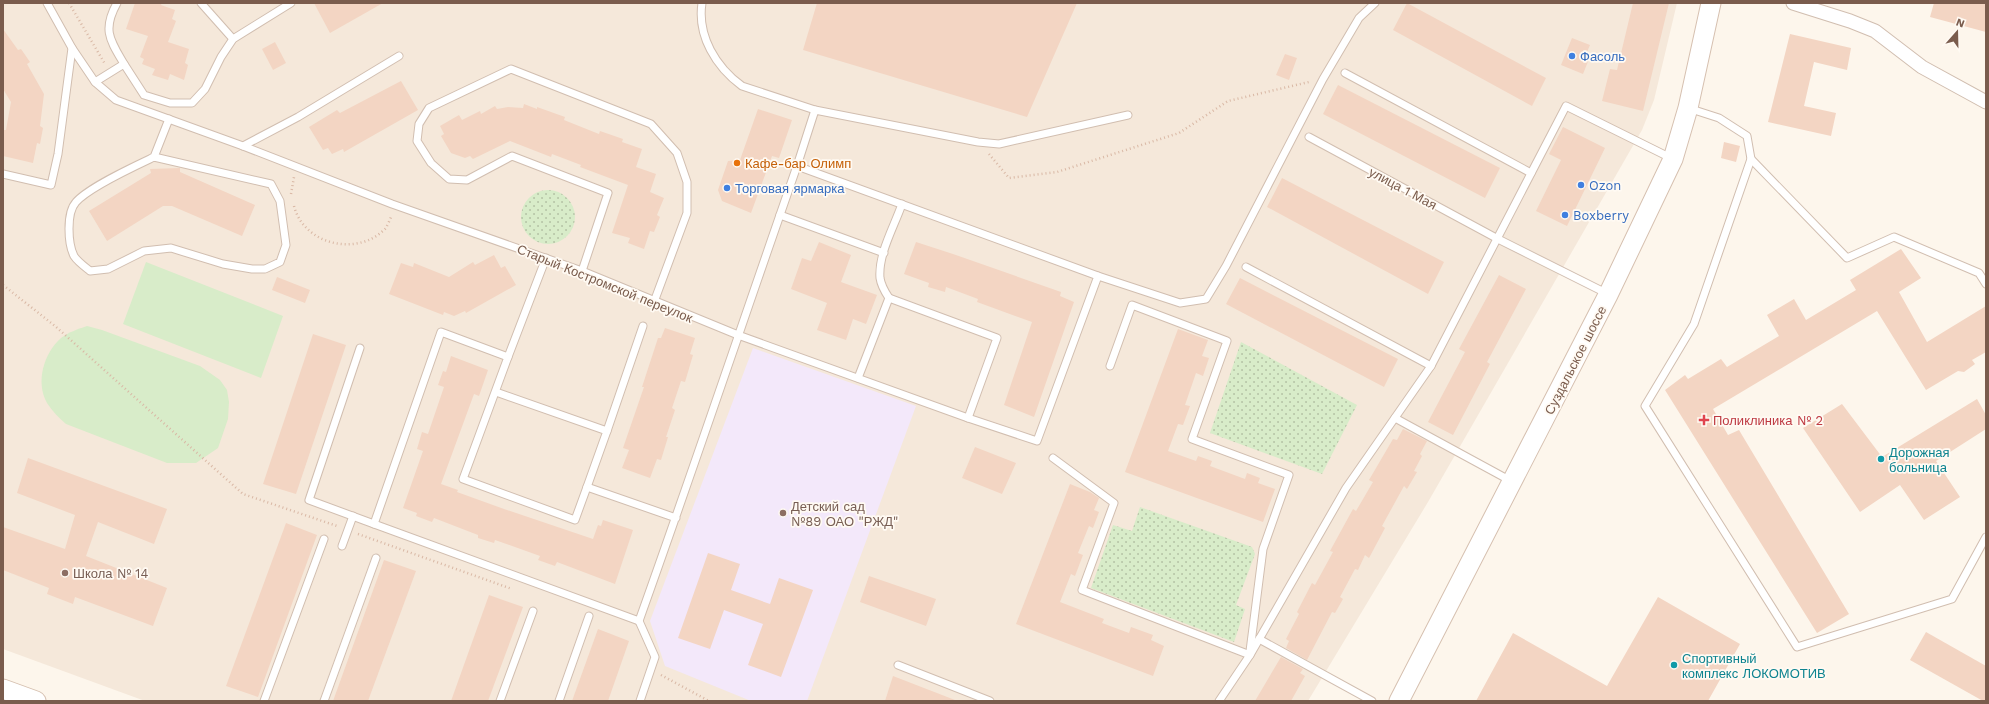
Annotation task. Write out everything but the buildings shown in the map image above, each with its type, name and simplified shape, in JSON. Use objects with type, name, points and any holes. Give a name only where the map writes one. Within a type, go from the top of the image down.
[{"type":"main road","name":"Суздальское шоссе","points":[[1399,701],[1608,295],[1673,159],[1688,108],[1711,3]]},
{"type":"main road","points":[[3,689],[36,701]]},
{"type":"street","points":[[1793,3],[1850,21],[1875,31],[1922,67],[1986,102]]},
{"type":"lane","name":"Старый Костромской переулок","points":[[47,3],[72,48],[95,82],[116,100],[243,146],[398,206],[582,271],[654,302],[738,335],[968,418],[1037,441],[1098,276]]},
{"type":"lane","points":[[117,3],[110,16],[110,40],[144,95],[170,103],[192,103],[205,89],[221,57],[233,39],[291,3]]},
{"type":"lane","points":[[201,3],[233,39]]},
{"type":"lane","points":[[702,3],[700,17],[706,42],[733,80],[742,86],[815,110],[978,142],[1000,144],[1128,115]]},
{"type":"lane","points":[[796,166],[1098,276],[1180,303],[1206,298],[1226,266],[1323,79],[1359,18],[1375,3]]},
{"type":"lane","points":[[3,174],[51,185],[58,154],[72,48]]},
{"type":"lane","points":[[243,146],[298,117],[399,56]]},
{"type":"lane","points":[[95,82],[124,64]]},
{"type":"lane","points":[[582,271],[608,193],[512,156],[467,180],[449,179],[431,163],[418,141],[419,124],[429,108],[511,69],[651,124],[677,153],[687,182],[687,213],[654,302]]},
{"type":"lane","points":[[1345,73],[1531,174]]},
{"type":"lane","points":[[1219,701],[1250,655],[1346,488],[1431,366],[1566,106],[1673,159]]},
{"type":"lane","points":[[1688,108],[1719,118],[1746,136],[1751,159],[1694,324],[1645,406],[1796,647],[1952,599],[1986,537]]},
{"type":"lane","points":[[640,701],[655,657],[639,621],[676,518],[815,110]]},
{"type":"lane","points":[[154,157],[271,184],[280,201],[286,245],[280,262],[265,270],[252,269],[223,264],[171,248],[144,251],[108,269],[90,271],[74,257],[69,234],[70,215],[76,202],[126,170],[154,157],[169,119]]},
{"type":"lane","name":"улица 1 Мая","points":[[1308,137],[1498,239],[1608,295]]},
{"type":"lane","points":[[1751,159],[1847,258],[1894,237],[1979,273],[1986,284]]},
{"type":"lane","points":[[902,204],[884,253],[880,279],[889,298],[996,338],[968,418]]},
{"type":"lane","points":[[780,215],[884,253]]},
{"type":"lane","points":[[546,258],[463,479],[575,520],[643,326]]},
{"type":"lane","points":[[1246,267],[1431,366]]},
{"type":"lane","points":[[858,378],[889,298]]},
{"type":"lane","points":[[1110,366],[1132,305],[1227,341],[1192,439],[1289,475],[1262,549],[1250,655]]},
{"type":"lane","points":[[374,524],[441,332],[508,357]]},
{"type":"lane","points":[[360,348],[309,500],[639,621]]},
{"type":"lane","points":[[496,392],[607,431]]},
{"type":"lane","points":[[1395,418],[1513,482]]},
{"type":"lane","points":[[1053,458],[1114,503],[1082,590],[1250,655]]},
{"type":"lane","points":[[587,487],[676,518]]},
{"type":"lane","points":[[342,546],[353,516]]},
{"type":"lane","points":[[264,701],[324,539]]},
{"type":"lane","points":[[324,701],[376,558]]},
{"type":"lane","points":[[500,701],[533,611]]},
{"type":"lane","points":[[559,701],[589,616]]},
{"type":"lane","points":[[1259,638],[1372,701]]},
{"type":"lane","points":[[898,665],[990,701]]},
{"type":"path","points":[[70,3],[110,73]]},
{"type":"path","points":[[978,142],[1009,178],[1057,172],[1179,133],[1228,101],[1323,79]]},
{"type":"path","points":[[292,198],[290,192],[296,167]]},
{"type":"path","points":[[294,204],[297,217],[314,236],[338,245],[364,243],[385,228],[398,206]]},
{"type":"shaded area","points":[[3,3],[1677,3],[1654,100],[1642,130],[1428,502],[1308,701],[145,701],[3,649]]},
{"type":"shaded area","name":"Детский сад №89 ОАО \"РЖД\"","points":[[753,348],[916,406],[807,701],[751,701],[665,666],[650,621]]},
{"type":"green space","points":[[543,190],[553,190],[563,194],[571,202],[575,212],[575,222],[571,232],[563,240],[553,244],[543,244],[533,240],[525,232],[521,222],[521,212],[525,202],[533,194]]},
{"type":"green space","points":[[146,262],[283,316],[261,378],[123,324]]},
{"type":"green space","points":[[87,326],[102,330],[200,366],[220,380],[227,390],[229,402],[228,419],[218,448],[196,463],[167,463],[66,424],[53,412],[43,395],[42,377],[46,360],[55,344],[61,338],[70,332]]},
{"type":"green space","points":[[1241,342],[1357,405],[1322,474],[1210,433]]},
{"type":"green space","points":[[1140,507],[1252,547],[1255,554],[1236,605],[1245,609],[1234,642],[1091,588],[1113,525],[1132,531]]},
{"type":"place","name":"Фасоль","points":[[1572,56]]},
{"type":"place","name":"Кафе-бар Олимп","points":[[737,163]]},
{"type":"place","name":"Ozon","points":[[1581,185]]},
{"type":"place","name":"Торговая ярмарка","points":[[727,188]]},
{"type":"place","name":"Boxberry","points":[[1565,215]]},
{"type":"place","name":"Поликлиника № 2","points":[[1704,420]]},
{"type":"place","name":"Дорожная больница","points":[[1881,459]]},
{"type":"place","name":"Детский сад №89 ОАО \"РЖД\"","points":[[783,513]]},
{"type":"place","name":"Школа № 14","points":[[65,573]]},
{"type":"place","name":"Спортивный комплекс ЛОКОМОТИВ","points":[[1674,665]]}]
